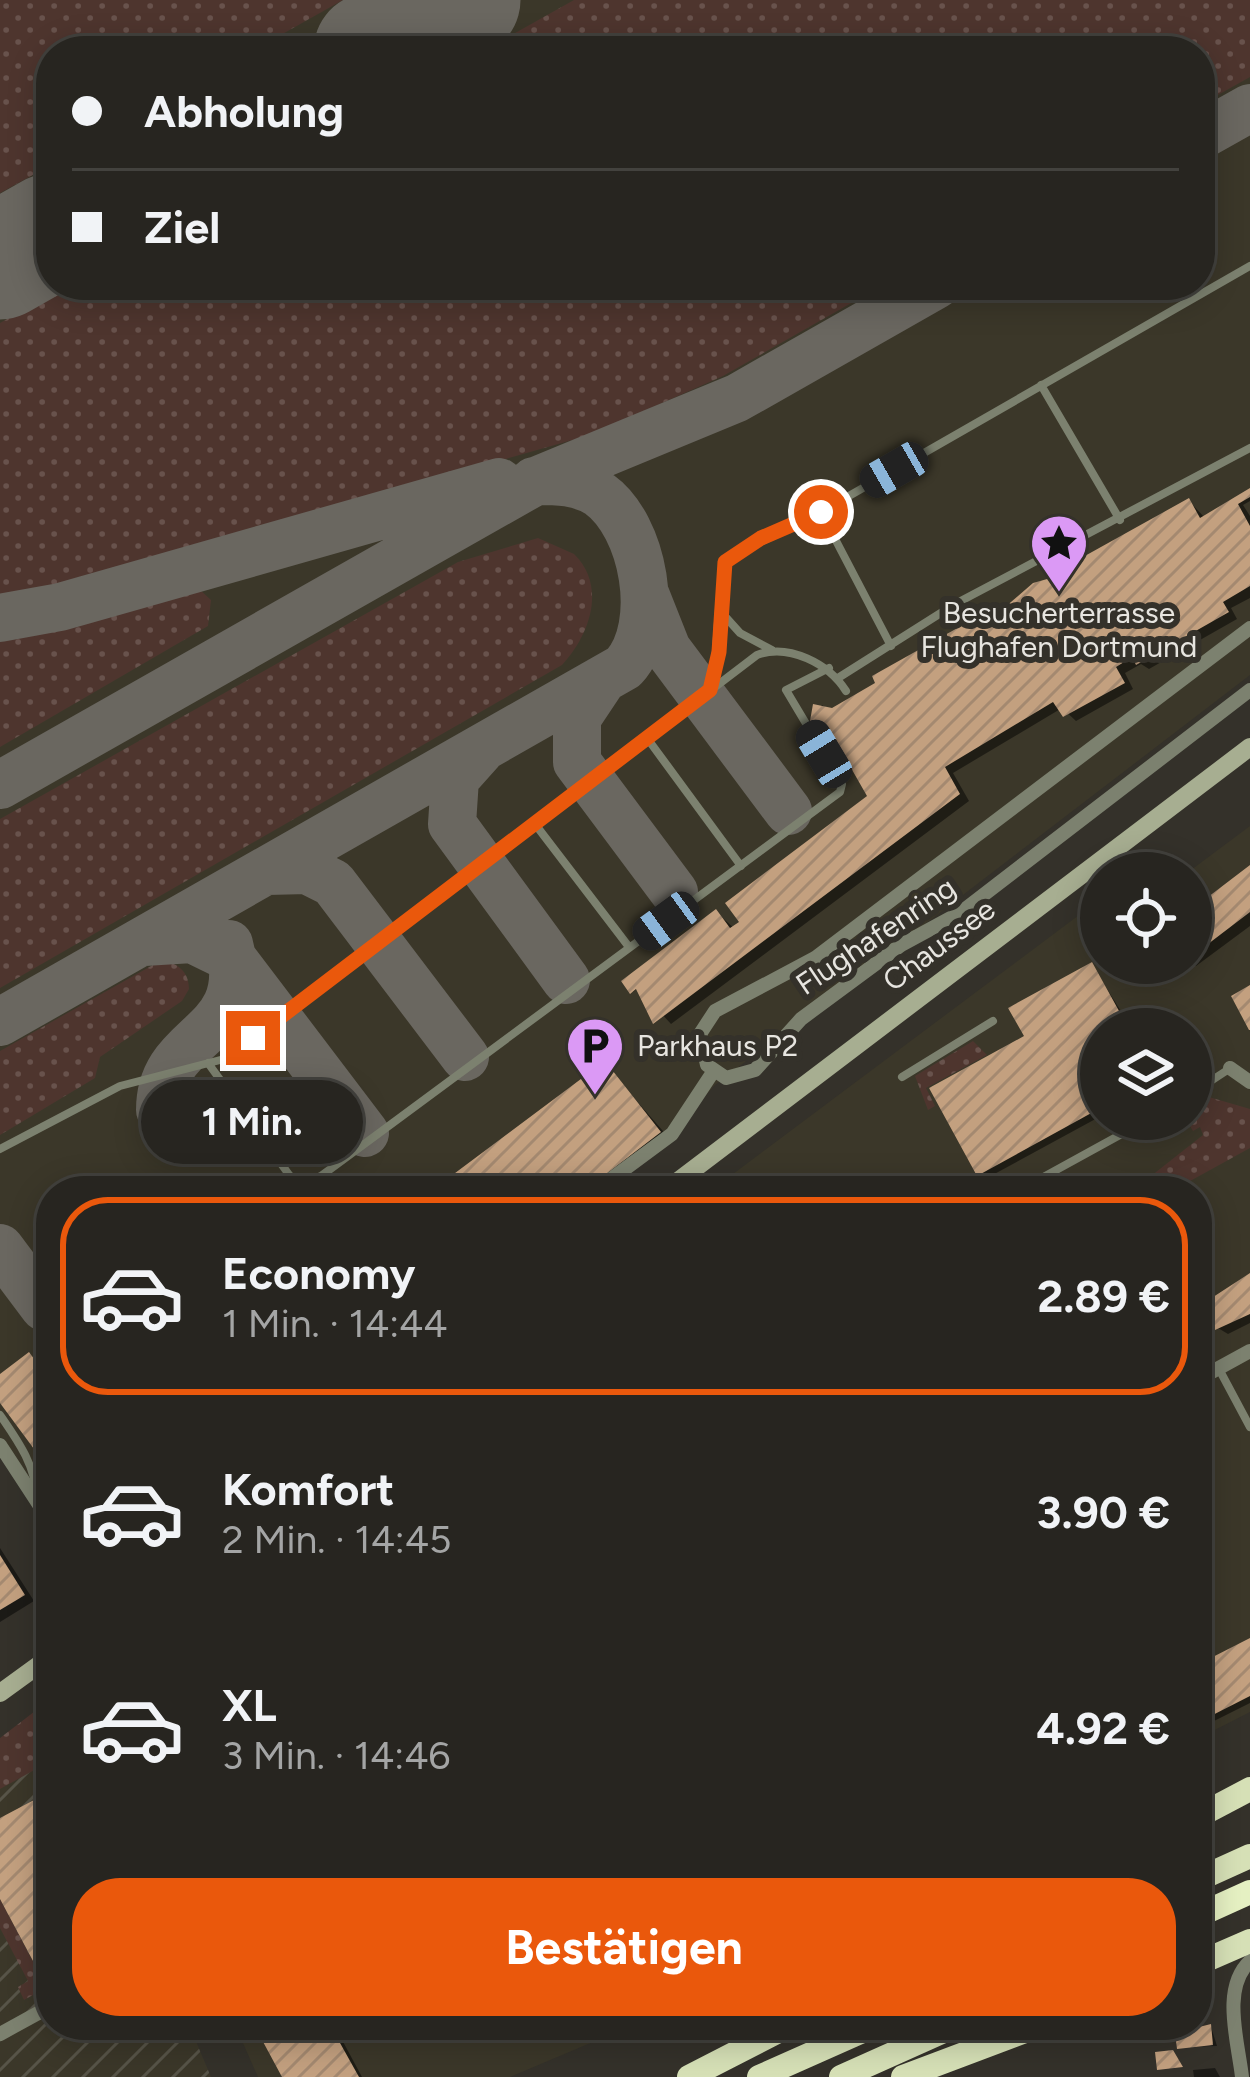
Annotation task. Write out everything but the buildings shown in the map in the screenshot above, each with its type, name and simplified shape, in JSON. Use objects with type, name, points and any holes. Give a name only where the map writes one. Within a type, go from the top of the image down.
[{"type":"highway","points":[[1212,1809],[1250,1789]]},
{"type":"highway","points":[[1212,1873],[1250,1856]]},
{"type":"highway","points":[[1212,1909],[1250,1892]]},
{"type":"highway","points":[[1212,1957],[1250,1941]]},
{"type":"highway","points":[[689,2077],[761,2040]]},
{"type":"highway","points":[[759,2077],[842,2040]]},
{"type":"highway","points":[[841,2077],[924,2040]]},
{"type":"highway","points":[[903,2077],[1002,2040]]},
{"type":"main road","name":"Chaussee","points":[[685,1176],[1250,747]]},
{"type":"main road","points":[[0,1693],[36,1667]]},
{"type":"street","name":"Flughafenring","points":[[1250,628],[815,958],[715,1012],[700,1034],[704,1060],[713,1072],[734,1078],[755,1070],[801,1019],[901,945],[960,913],[1250,690]]},
{"type":"street","points":[[1231,1068],[1250,1082]]},
{"type":"street","points":[[616,1176],[672,1133],[713,1072]]},
{"type":"street","points":[[1212,1372],[1250,1351]]},
{"type":"street","points":[[0,1445],[36,1499]]},
{"type":"street","points":[[1242,2077],[1234,1998],[1237,1976],[1250,1961]]},
{"type":"street","points":[[0,2034],[36,2014]]},
{"type":"lane","points":[[1215,288],[1248,270]]},
{"type":"lane","points":[[710,690],[722,571],[730,557],[821,512],[1194,300]]},
{"type":"lane","points":[[1041,386],[1120,520]]},
{"type":"lane","points":[[838,679],[955,604],[1250,448]]},
{"type":"lane","points":[[821,512],[891,646]]},
{"type":"lane","points":[[721,612],[740,633],[773,650],[829,668],[846,692]]},
{"type":"lane","points":[[0,1149],[121,1086],[228,1058],[710,690],[757,655],[773,650]]},
{"type":"lane","points":[[318,1176],[843,789],[786,690],[829,668]]},
{"type":"lane","points":[[647,738],[742,866]]},
{"type":"lane","points":[[536,824],[629,948]]},
{"type":"lane","points":[[902,1076],[993,1021]]},
{"type":"lane","points":[[208,1063],[295,1176]]},
{"type":"lane","points":[[1212,1080],[1231,1068]]},
{"type":"lane","points":[[1045,1176],[1111,1140]]},
{"type":"lane","points":[[1219,1368],[1250,1426]]},
{"type":"lane","points":[[0,1432],[1,1416]]},
{"type":"lane","points":[[1,1416],[22,1446],[36,1479]]},
{"type":"shaded area","points":[[0,0],[1250,0],[1250,675],[715,1085],[672,1134],[615,1176],[36,1176],[36,1500],[0,1444]]},
{"type":"shaded area","points":[[0,0],[343,0],[279,36],[36,36],[36,173],[0,193]]},
{"type":"shaded area","points":[[574,0],[1250,0],[1250,77],[1215,97],[1215,36],[510,36]]},
{"type":"shaded area","points":[[41,300],[857,300],[723,376],[590,435],[28,594],[0,594],[0,323]]},
{"type":"shaded area","points":[[538,538],[574,554],[590,581],[587,625],[562,665],[0,988],[0,819],[458,562]]},
{"type":"shaded area","points":[[181,588],[199,589],[211,600],[208,626],[0,747],[0,632]]},
{"type":"shaded area","points":[[1250,826],[1250,1712],[1212,1731],[1212,1176],[730,1176],[1080,914],[1080,984],[1212,984],[1212,854]]},
{"type":"shaded area","points":[[160,961],[184,972],[189,989],[182,1001],[100,1057],[95,1078],[0,1135],[0,1051]]},
{"type":"shaded area","points":[[973,1041],[987,1055],[926,1088],[935,1106],[928,1110],[915,1076]]},
{"type":"shaded area","points":[[1212,1098],[1250,1109],[1250,1148],[1199,1176],[1151,1176],[1197,1140],[1212,1140]]},
{"type":"shaded area","points":[[36,1710],[36,1769],[0,1789],[0,1738]]},
{"type":"shaded area","points":[[36,1715],[36,2040],[195,2040],[211,2077],[0,2077],[0,1743]]},
{"type":"shaded area","points":[[0,1899],[36,1967],[36,1993],[24,2000],[18,1987],[28,1981],[0,1928]]},
{"type":"shaded area","points":[[242,2040],[598,2040],[510,2077],[258,2077]]},
{"type":"taxiway","points":[[1215,128],[1250,108]]},
{"type":"taxiway","points":[[0,785],[536,481],[737,398],[910,300]]},
{"type":"taxiway","points":[[0,1022],[624,667],[636,649],[645,602],[637,552],[627,529],[599,494],[568,483],[534,481]]},
{"type":"taxiway","points":[[0,618],[60,607],[499,482]]},
{"type":"taxiway","points":[[646,596],[667,649],[788,811]]},
{"type":"taxiway","points":[[601,682],[577,718],[577,762],[674,892]]},
{"type":"taxiway","points":[[480,751],[455,779],[452,824],[566,980]]},
{"type":"taxiway","points":[[267,871],[307,870],[333,883],[465,1057]]},
{"type":"taxiway","points":[[144,942],[192,939],[233,959],[365,1133]]},
{"type":"taxiway","points":[[160,1110],[164,1084],[174,1064],[218,1018],[229,999],[233,976],[229,944]]},
{"type":"taxiway","points":[[0,1248],[36,1296]]},
{"type":"runway","points":[[398,36],[462,0]]},
{"type":"runway","points":[[0,261],[36,241]]},
{"type":"place","name":"Besucherterrasse Flughafen Dortmund","points":[[1059,594]]},
{"type":"place","name":"Parkhaus P2","points":[[595,1097]]},
{"type":"route","points":[[253,1038],[710,690],[719,652],[725,562],[761,538],[821,512]]}]
